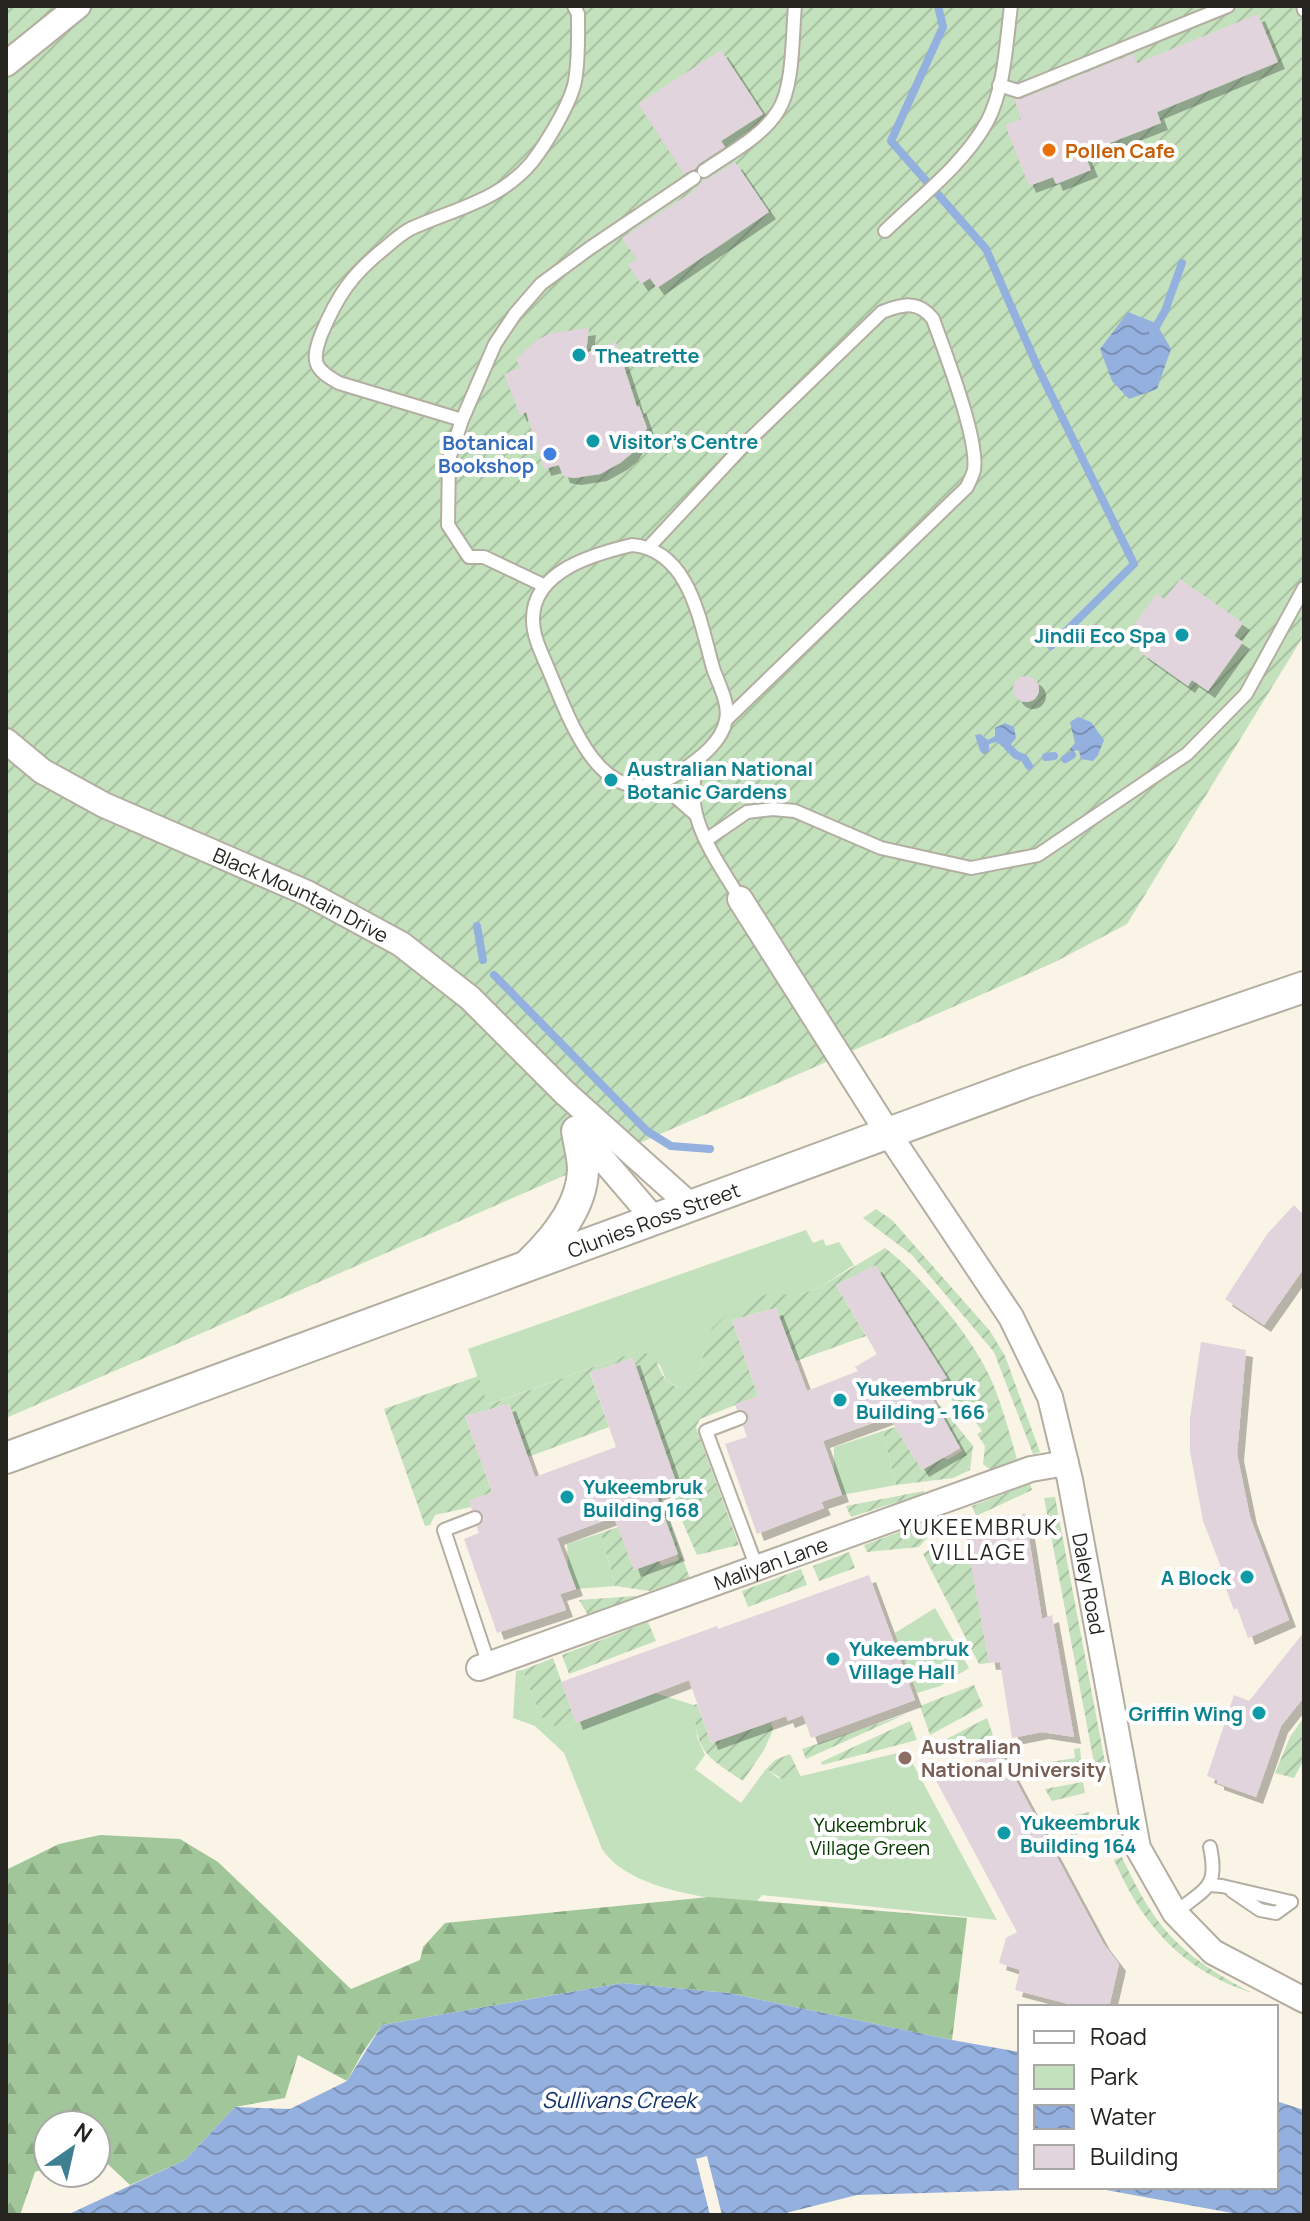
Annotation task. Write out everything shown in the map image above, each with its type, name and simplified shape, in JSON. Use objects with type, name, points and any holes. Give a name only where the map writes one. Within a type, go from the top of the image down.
[{"type":"street","points":[[6,64],[78,6]]},
{"type":"street","name":"Black Mountain Drive","points":[[6,741],[42,771],[104,805],[307,893],[401,944],[470,998],[565,1093],[691,1206]]},
{"type":"street","name":"Daley Road","points":[[740,899],[888,1133],[1011,1317],[1050,1397],[1103,1651],[1138,1848],[1175,1913],[1213,1952],[1304,2000]]},
{"type":"street","name":"Clunies Ross Street","points":[[6,1458],[1040,1077],[1304,987]]},
{"type":"street","name":"Black Mountain Drive","points":[[565,1093],[577,1131],[654,1219]]},
{"type":"street","points":[[526,1267],[552,1242],[571,1213],[583,1170],[577,1131]]},
{"type":"street","name":"Maliyan Lane","points":[[484,1666],[1031,1469],[1066,1463]]},
{"type":"lane","points":[[462,420],[339,383],[326,376],[316,365],[314,353],[339,297],[352,277],[370,260],[407,230],[487,199],[531,163],[575,84],[578,14],[574,6]]},
{"type":"lane","points":[[545,586],[484,557],[469,557],[448,525],[449,459],[462,420],[495,344],[541,284],[757,133],[778,112],[786,92],[795,6]]},
{"type":"lane","points":[[885,231],[962,157],[988,120],[999,85],[1011,6]]},
{"type":"lane","points":[[999,85],[1018,91],[1228,6]]},
{"type":"lane","points":[[649,547],[746,443],[882,312],[909,305],[917,305],[927,311],[954,374],[971,443],[974,468],[967,487],[727,719],[720,736],[700,758],[670,779],[655,785]]},
{"type":"lane","points":[[695,814],[671,793],[655,785],[623,783],[593,760],[576,736],[534,630],[536,604],[545,586],[557,573],[632,545],[649,547],[670,562],[692,596],[727,719]]},
{"type":"lane","points":[[706,840],[747,812],[773,809],[795,811],[881,848],[971,868],[1038,855],[1187,754],[1246,694],[1304,588]]},
{"type":"lane","points":[[700,758],[692,777],[695,814],[706,840],[740,899]]},
{"type":"lane","points":[[740,1418],[706,1431],[757,1568]]},
{"type":"lane","points":[[475,1518],[444,1530],[484,1666]]},
{"type":"lane","points":[[1175,1913],[1209,1885],[1214,1873],[1210,1847]]},
{"type":"lane","points":[[1209,1885],[1226,1887]]},
{"type":"green space","name":"Australian National Botanic Gardens","points":[[6,6],[1304,6],[1304,635],[1127,924],[1055,962],[976,997],[6,1418]]},
{"type":"green space","points":[[876,1209],[892,1220],[990,1331],[1005,1356],[1040,1452],[1033,1454],[994,1352],[912,1255],[863,1218]]},
{"type":"green space","points":[[806,1230],[813,1243],[823,1239],[826,1246],[839,1242],[854,1265],[820,1287],[800,1295],[747,1301],[704,1348],[702,1366],[689,1386],[678,1388],[666,1380],[660,1365],[638,1351],[487,1405],[468,1349]]},
{"type":"green space","points":[[885,1248],[927,1288],[979,1356],[996,1392],[1017,1459],[991,1470],[983,1464],[985,1446],[977,1434],[982,1431],[973,1418],[967,1419],[938,1383],[875,1266],[836,1285],[866,1336],[796,1361],[776,1308],[732,1320],[758,1396],[700,1419],[696,1427],[739,1545],[697,1555],[675,1505],[677,1485],[632,1358],[590,1373],[609,1427],[528,1457],[509,1404],[465,1416],[492,1492],[470,1501],[471,1507],[435,1515],[430,1525],[425,1526],[384,1409],[478,1376],[488,1405],[638,1351],[650,1355],[666,1380],[677,1388],[688,1386],[702,1366],[704,1348],[712,1328],[724,1317],[747,1301],[768,1294],[800,1295],[820,1287]]},
{"type":"green space","points":[[940,1405],[973,1446],[970,1470],[953,1478],[896,1485],[883,1431],[895,1427],[922,1470],[962,1451],[937,1407]]},
{"type":"green space","points":[[883,1431],[896,1485],[842,1495],[834,1471],[834,1447]]},
{"type":"green space","points":[[1025,1482],[1030,1484],[1032,1490],[976,1516],[972,1506],[1011,1491],[1010,1487]]},
{"type":"green space","points":[[924,1491],[851,1517],[846,1506]]},
{"type":"green space","points":[[659,1492],[690,1579],[650,1591],[615,1586],[601,1533],[618,1527],[634,1570],[659,1561],[662,1566],[679,1560],[656,1494]]},
{"type":"green space","points":[[1055,1497],[1106,1768],[1095,1768],[1044,1498]]},
{"type":"green space","points":[[935,1519],[933,1531],[919,1547],[867,1552],[864,1545]]},
{"type":"green space","points":[[601,1533],[615,1586],[576,1589],[568,1568],[567,1544]]},
{"type":"green space","points":[[930,1549],[937,1552],[935,1558],[953,1566],[956,1560],[970,1557],[989,1663],[979,1664],[923,1554]]},
{"type":"green space","points":[[849,1552],[855,1568],[819,1581],[813,1566]]},
{"type":"green space","points":[[801,1569],[807,1585],[748,1607],[742,1591]]},
{"type":"green space","points":[[636,1596],[638,1599],[588,1615],[579,1600]]},
{"type":"green space","points":[[935,1608],[969,1668],[940,1686],[917,1693],[895,1633]]},
{"type":"green space","points":[[648,1622],[656,1641],[569,1674],[562,1655]]},
{"type":"green space","points":[[553,1658],[576,1723],[565,1727],[549,1725],[539,1713],[523,1670]]},
{"type":"green space","name":"Yukeembruk Village Green","points":[[523,1670],[539,1713],[565,1727],[655,1693],[694,1705],[697,1737],[705,1755],[695,1769],[741,1803],[766,1769],[778,1778],[789,1779],[906,1751],[997,1920],[762,1895],[754,1905],[672,1890],[631,1874],[602,1849],[564,1753],[535,1726],[513,1718],[516,1671]]},
{"type":"green space","points":[[974,1685],[983,1706],[930,1735],[920,1706]]},
{"type":"green space","points":[[697,1704],[711,1743],[771,1722],[773,1730],[764,1750],[743,1781],[705,1752],[697,1734],[694,1705]]},
{"type":"green space","points":[[906,1714],[806,1759],[802,1749]]},
{"type":"green space","points":[[1304,1717],[1304,1760],[1294,1778],[1275,1773],[1290,1737]]},
{"type":"green space","points":[[987,1718],[993,1735],[957,1754],[938,1757],[933,1746]]},
{"type":"green space","points":[[910,1721],[917,1740],[822,1765],[821,1762]]},
{"type":"green space","points":[[1080,1748],[1082,1771],[1042,1779],[1033,1765],[1075,1758],[1074,1749]]},
{"type":"green space","points":[[790,1754],[801,1777],[784,1780],[766,1769],[775,1760]]},
{"type":"green space","points":[[1083,1782],[1085,1793],[1052,1801],[1045,1789]]},
{"type":"green space","points":[[1089,1812],[1089,1833],[1071,1835],[1061,1818]]},
{"type":"green space","points":[[100,1835],[180,1839],[218,1862],[351,1989],[420,1960],[423,1947],[445,1923],[709,1897],[967,1918],[952,2040],[729,1993],[622,1983],[382,2025],[347,2081],[298,2055],[285,2098],[235,2107],[185,2160],[130,2185],[112,2168],[112,2109],[32,2109],[32,2181],[20,2215],[6,2215],[6,1870],[59,1844]]},
{"type":"green space","points":[[1122,1857],[1147,1904],[1173,1938],[1207,1966],[1252,1993],[1205,1972],[1168,1943],[1125,1884],[1114,1860]]},
{"type":"water","points":[[1128,312],[1156,323],[1171,349],[1157,389],[1129,399],[1112,381],[1100,349]]},
{"type":"water","points":[[1078,717],[1091,722],[1104,740],[1093,761],[1081,759],[1079,751],[1075,750],[1072,755],[1070,749],[1075,743],[1070,722]]},
{"type":"water","points":[[1005,723],[1014,727],[1016,738],[1007,749],[996,742],[989,744],[989,751],[984,754],[980,751],[975,735],[980,734],[988,740],[995,736],[995,728]]},
{"type":"water","name":"Sullivans Creek","points":[[622,1983],[729,1993],[1018,2052],[1018,2189],[1061,2189],[857,2195],[778,2215],[67,2215],[185,2160],[235,2107],[290,2109],[347,2081],[382,2025]]},
{"type":"water","name":"Sullivans Creek","points":[[1278,2102],[1304,2110],[1304,2215],[1243,2215],[1100,2189],[1278,2189]]},
{"type":"pier","points":[[707,2156],[722,2215],[710,2215],[696,2159]]},
{"type":"building","points":[[1258,14],[1278,62],[1157,112],[1161,123],[1084,153],[1091,170],[1056,184],[1053,177],[1029,186],[1005,125],[1021,119],[1014,99],[1021,99],[1133,54],[1137,63]]},
{"type":"building","points":[[721,50],[763,114],[721,141],[725,147],[684,174],[638,104]]},
{"type":"building","points":[[735,162],[769,212],[657,288],[650,278],[641,284],[628,265],[637,259],[622,238],[695,190],[703,180]]},
{"type":"building","points":[[589,328],[586,353],[616,342],[647,428],[631,454],[620,463],[600,474],[574,478],[563,476],[559,465],[544,469],[526,412],[520,415],[504,374],[520,368],[516,359],[537,340],[551,333]]},
{"type":"building","name":"Jindii Eco Spa","points":[[1180,579],[1243,623],[1234,636],[1243,642],[1208,691],[1192,680],[1188,686],[1140,652],[1144,646],[1128,634],[1156,594],[1165,599]]},
{"type":"building","points":[[1026,676],[1035,680],[1039,689],[1035,698],[1026,702],[1017,698],[1013,689],[1017,680]]},
{"type":"building","points":[[1294,1205],[1304,1216],[1304,1268],[1264,1325],[1225,1299],[1268,1233]]},
{"type":"building","name":"Yukeembruk Building - 166","points":[[875,1265],[947,1378],[927,1389],[960,1448],[922,1470],[889,1417],[823,1441],[842,1495],[821,1502],[824,1508],[757,1534],[725,1444],[747,1437],[743,1426],[749,1416],[745,1411],[737,1410],[735,1404],[758,1396],[732,1320],[776,1308],[807,1391],[858,1371],[855,1367],[877,1354],[836,1285]]},
{"type":"building","points":[[1201,1342],[1246,1350],[1237,1454],[1250,1517],[1289,1620],[1248,1638],[1237,1608],[1234,1610],[1203,1521],[1190,1451],[1190,1418]]},
{"type":"building","name":"Yukeembruk Building 168","points":[[633,1358],[677,1485],[656,1494],[678,1554],[634,1570],[614,1517],[557,1538],[576,1589],[560,1594],[566,1610],[497,1633],[464,1539],[479,1533],[477,1527],[484,1519],[480,1511],[472,1510],[469,1501],[492,1492],[465,1416],[509,1404],[535,1477],[616,1447],[590,1372]]},
{"type":"building","points":[[1025,1513],[1042,1619],[1052,1615],[1074,1737],[1042,1732],[1012,1738],[1000,1662],[989,1663],[965,1533],[995,1527]]},
{"type":"building","points":[[869,1575],[915,1700],[811,1738],[803,1715],[788,1721],[786,1716],[711,1743],[689,1680],[576,1723],[561,1682]]},
{"type":"building","name":"Griffin Wing","points":[[1304,1632],[1304,1697],[1281,1726],[1256,1797],[1217,1783],[1217,1780],[1207,1776],[1234,1695],[1249,1701]]},
{"type":"building","name":"Yukeembruk Building 164","points":[[999,1749],[1103,1943],[1119,1964],[1109,2005],[1072,2005],[1015,1990],[1020,1970],[999,1963],[1006,1938],[1017,1932],[932,1773],[961,1769]]},
{"type":"waterway","points":[[938,6],[943,27],[891,141],[986,249],[1038,368],[1134,564],[1051,646]]},
{"type":"waterway","points":[[1153,332],[1165,311],[1182,263]]},
{"type":"waterway","points":[[1008,747],[1024,758],[1029,766]]},
{"type":"waterway","points":[[1065,759],[1072,755]]},
{"type":"waterway","points":[[1046,757],[1054,756]]},
{"type":"waterway","points":[[477,926],[483,960]]},
{"type":"waterway","points":[[494,975],[647,1131],[671,1146],[710,1149]]},
{"type":"place","name":"Pollen Cafe","points":[[1049,150]]},
{"type":"place","name":"Theatrette","points":[[579,355]]},
{"type":"place","name":"Visitor's Centre","points":[[593,441]]},
{"type":"place","name":"Botanical Bookshop","points":[[550,454]]},
{"type":"place","name":"Jindii Eco Spa","points":[[1182,635]]},
{"type":"place","name":"Australian National Botanic Gardens","points":[[611,780]]},
{"type":"place","name":"Yukeembruk Building - 166","points":[[840,1400]]},
{"type":"place","name":"Yukeembruk Building 168","points":[[567,1497]]},
{"type":"place","name":"A Block","points":[[1247,1577]]},
{"type":"place","name":"Yukeembruk Village Hall","points":[[833,1659]]},
{"type":"place","name":"Griffin Wing","points":[[1259,1713]]},
{"type":"place","name":"Australian National University","points":[[905,1758]]},
{"type":"place","name":"Yukeembruk Building 164","points":[[1004,1833]]},
{"type":"district","name":"YUKEEMBRUK VILLAGE","points":[[979,1540]]}]
